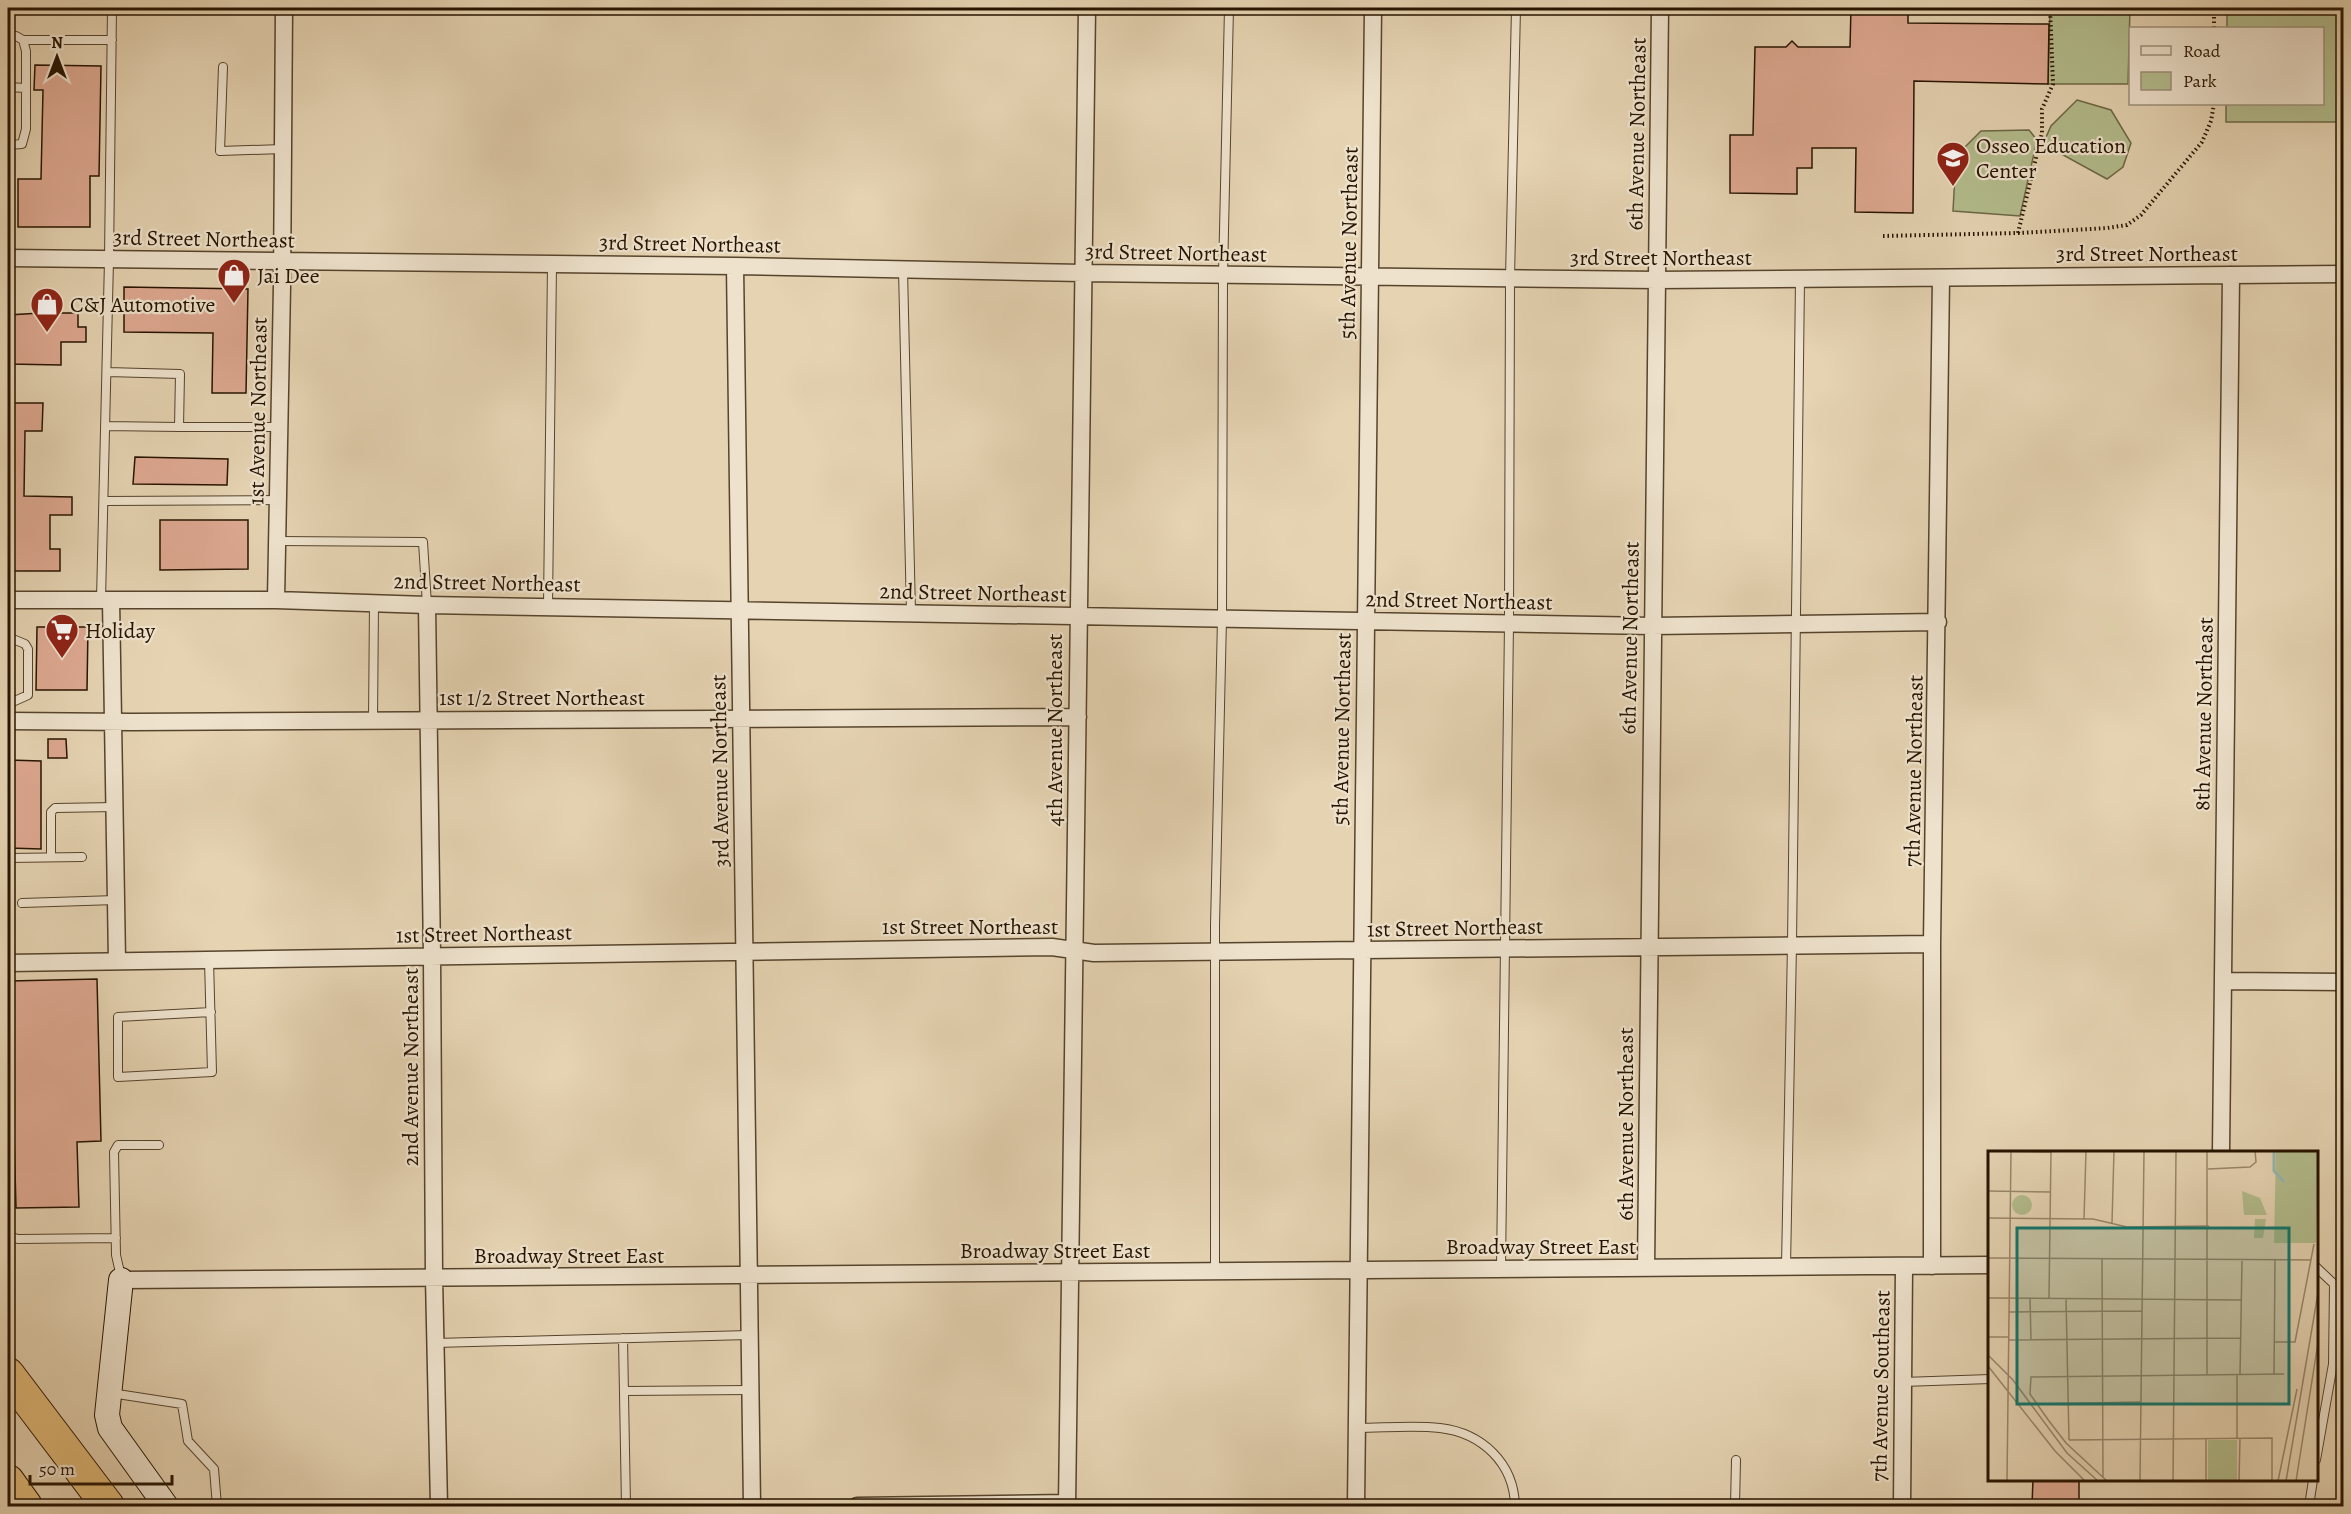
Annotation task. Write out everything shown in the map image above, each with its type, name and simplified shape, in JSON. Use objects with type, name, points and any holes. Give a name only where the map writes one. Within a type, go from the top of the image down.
[{"type":"highway","points":[[8,1374],[108,1506]]},
{"type":"highway","points":[[8,1404],[100,1506]]},
{"type":"street","name":"1st Avenue Northeast","points":[[276,600],[284,8]]},
{"type":"street","name":"4th Avenue Northeast","points":[[1067,1505],[1087,8]]},
{"type":"street","name":"5th Avenue Northeast","points":[[1356,1506],[1373,8]]},
{"type":"street","name":"6th Avenue Northeast","points":[[1646,1268],[1660,8]]},
{"type":"street","name":"3rd Street Northeast","points":[[8,258],[1657,280],[2343,274]]},
{"type":"street","name":"3rd Avenue Northeast","points":[[735,266],[752,1506]]},
{"type":"street","name":"8th Avenue Northeast","points":[[2221,1151],[2231,275]]},
{"type":"street","name":"7th Avenue Northeast","points":[[1932,1266],[1932,944],[1941,278]]},
{"type":"street","name":"2nd Street Northeast","points":[[8,600],[276,600],[427,605],[1652,626],[1938,622]]},
{"type":"street","points":[[106,600],[113,721],[117,961]]},
{"type":"street","name":"2nd Avenue Northeast","points":[[427,605],[434,1278],[439,1506]]},
{"type":"street","name":"1st 1/2 Street Northeast","points":[[8,721],[1078,717]]},
{"type":"street","name":"1st Street Northeast","points":[[8,963],[1052,946],[1094,953],[1932,944]]},
{"type":"street","points":[[2223,981],[2343,982]]},
{"type":"street","name":"Broadway Street East","points":[[121,1280],[1988,1265]]},
{"type":"street","name":"7th Avenue Southeast","points":[[1902,1506],[1904,1266]]},
{"type":"street","points":[[121,1280],[107,1415],[110,1428],[166,1506]]},
{"type":"street","points":[[857,1506],[1067,1505]]},
{"type":"lane","points":[[106,600],[104,501],[110,260],[112,8]]},
{"type":"lane","points":[[1215,1272],[1223,275],[1229,8]]},
{"type":"lane","points":[[1502,1269],[1510,278],[1516,8]]},
{"type":"lane","points":[[8,36],[16,36],[23,40],[112,40]]},
{"type":"lane","points":[[8,145],[22,144],[26,129],[26,51],[23,40]]},
{"type":"lane","points":[[223,67],[220,151],[283,149]]},
{"type":"lane","points":[[8,87],[25,88]]},
{"type":"lane","points":[[548,606],[552,264]]},
{"type":"lane","points":[[903,270],[910,613]]},
{"type":"lane","points":[[1786,1267],[1800,279]]},
{"type":"lane","points":[[107,372],[180,374],[179,428]]},
{"type":"lane","points":[[105,426],[279,428]]},
{"type":"lane","points":[[104,501],[278,500]]},
{"type":"lane","points":[[277,541],[423,542],[427,605]]},
{"type":"lane","points":[[373,721],[374,603]]},
{"type":"lane","points":[[8,637],[25,644],[28,649],[28,695],[8,704]]},
{"type":"lane","points":[[51,857],[51,812],[55,808],[115,807]]},
{"type":"lane","points":[[8,858],[82,857]]},
{"type":"lane","points":[[22,903],[116,900]]},
{"type":"lane","points":[[209,960],[211,1012],[212,1072],[118,1077],[118,1017],[211,1012]]},
{"type":"lane","points":[[121,1280],[116,1255],[114,1152],[118,1145],[159,1145]]},
{"type":"lane","points":[[8,1236],[18,1239],[116,1238]]},
{"type":"lane","points":[[2318,1269],[2334,1284],[2333,1364],[2318,1449]]},
{"type":"lane","points":[[435,1343],[749,1335]]},
{"type":"lane","points":[[623,1338],[626,1506]]},
{"type":"lane","points":[[1903,1382],[1988,1378]]},
{"type":"lane","points":[[624,1390],[750,1390]]},
{"type":"lane","points":[[108,1392],[182,1404],[188,1441],[214,1469],[217,1506]]},
{"type":"lane","points":[[1357,1428],[1440,1428],[1466,1435],[1491,1450],[1508,1470],[1515,1506]]},
{"type":"lane","points":[[1736,1460],[1736,1506]]},
{"type":"lane","points":[[2308,1506],[2313,1481]]},
{"type":"path","points":[[2018,233],[2042,133],[2042,109],[2053,84],[2050,8]]},
{"type":"path","points":[[2214,8],[2214,27]]},
{"type":"path","points":[[1883,236],[2018,233],[2127,225],[2141,215],[2202,142],[2211,121],[2214,105]]},
{"type":"green space","points":[[2050,8],[2130,8],[2128,84],[2048,84]]},
{"type":"green space","points":[[2227,8],[2343,8],[2343,122],[2226,122],[2226,105],[2324,105],[2324,27],[2227,27]]},
{"type":"green space","points":[[2077,100],[2111,110],[2131,143],[2123,167],[2107,179],[2043,144],[2051,126]]},
{"type":"green space","points":[[2029,130],[2037,140],[2020,216],[1953,211],[1956,156],[1981,131]]},
{"type":"building","name":"Osseo Education Center","points":[[1851,8],[1908,8],[1908,23],[2049,24],[2048,84],[1914,81],[1913,213],[1855,212],[1856,148],[1812,148],[1812,168],[1797,168],[1797,194],[1730,193],[1730,135],[1753,135],[1755,47],[1786,47],[1792,41],[1798,47],[1850,47]]},
{"type":"building","points":[[35,65],[101,66],[99,176],[90,176],[90,227],[18,227],[18,179],[41,179],[43,90],[34,90]]},
{"type":"building","points":[[124,287],[248,289],[246,393],[212,393],[213,333],[124,332]]},
{"type":"building","points":[[78,313],[78,327],[86,327],[86,342],[61,342],[61,365],[8,364],[8,315]]},
{"type":"building","points":[[8,403],[43,403],[42,431],[25,431],[24,496],[72,497],[72,515],[50,515],[50,549],[60,549],[60,571],[8,571]]},
{"type":"building","points":[[135,457],[228,459],[227,485],[133,484]]},
{"type":"building","points":[[160,520],[248,520],[248,569],[160,570]]},
{"type":"building","name":"Holiday","points":[[37,627],[88,627],[87,690],[36,690]]},
{"type":"building","points":[[48,739],[66,739],[67,758],[48,758]]},
{"type":"building","points":[[8,760],[41,761],[41,849],[8,848]]},
{"type":"building","points":[[97,979],[101,1141],[77,1142],[79,1207],[16,1208],[10,981]]},
{"type":"building","points":[[2033,1481],[2079,1481],[2079,1506],[2032,1506]]},
{"type":"place","name":"Osseo Education Center","points":[[1953,187]]},
{"type":"place","name":"Jai Dee","points":[[234,304]]},
{"type":"place","name":"C&J Automotive","points":[[47,333]]},
{"type":"place","name":"Holiday","points":[[62,659]]}]
